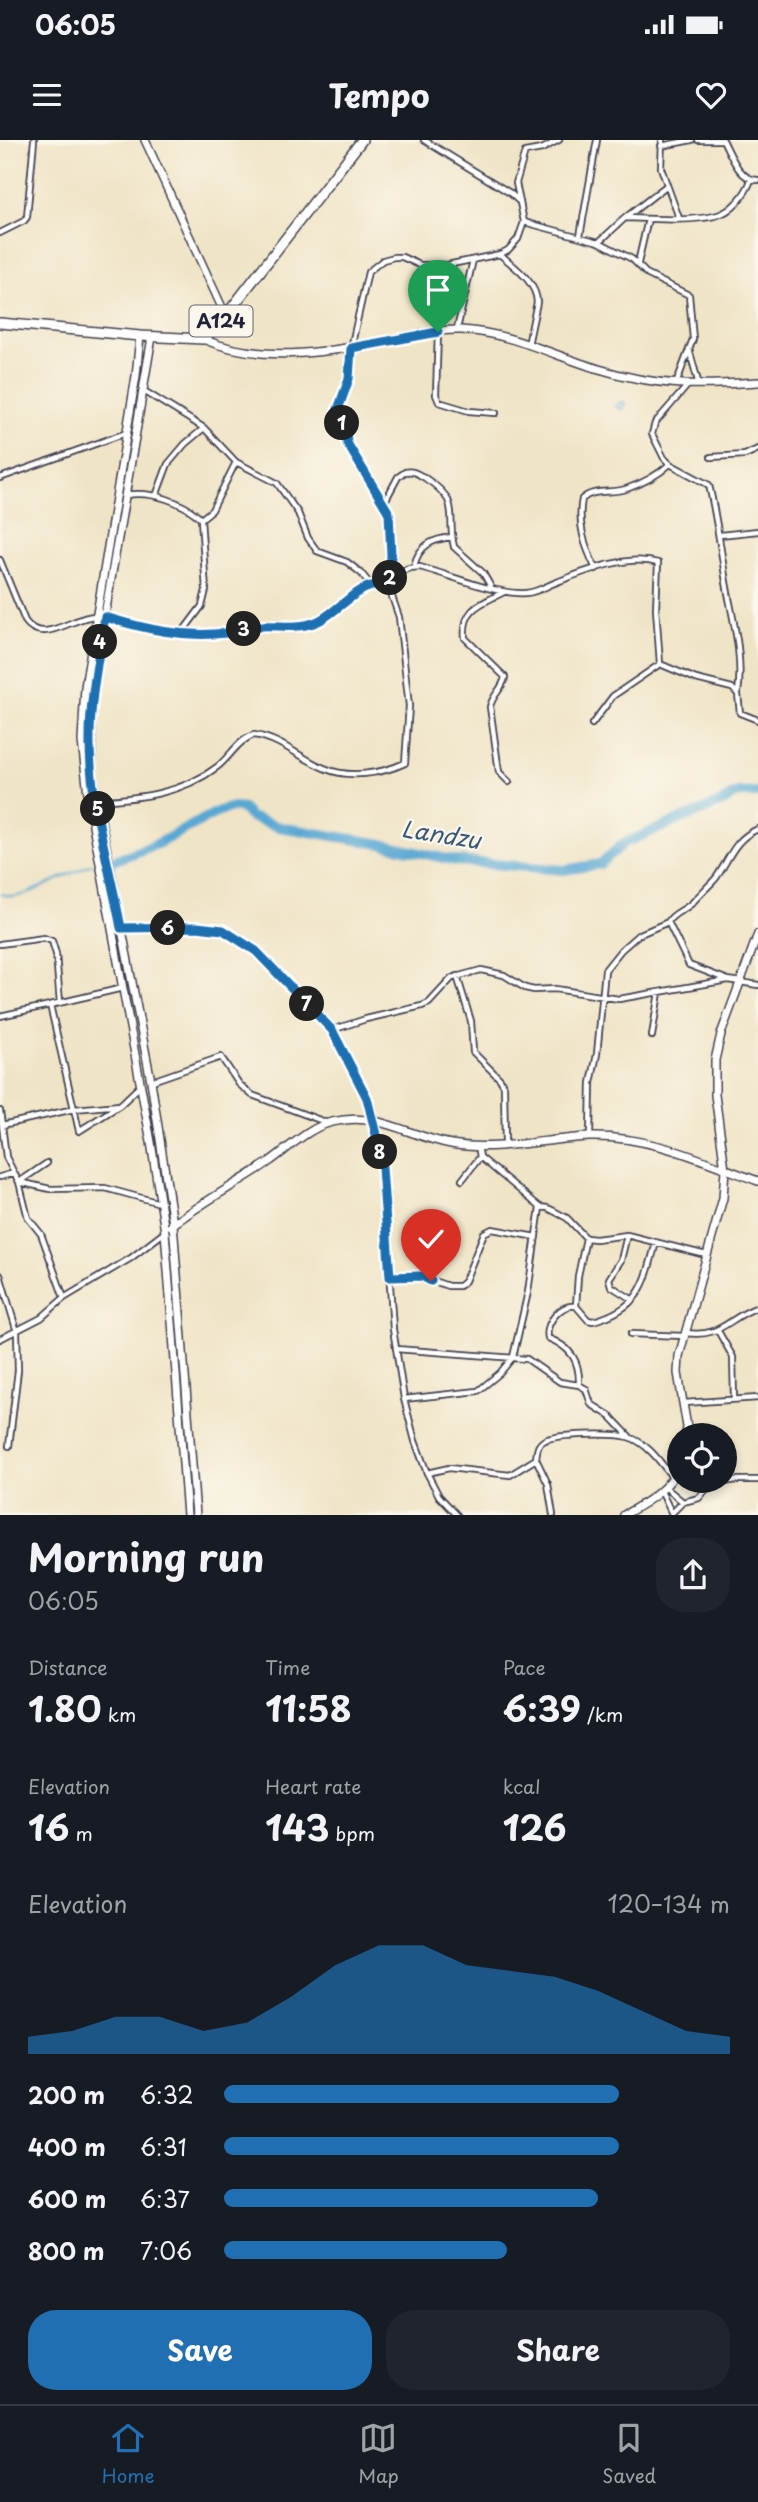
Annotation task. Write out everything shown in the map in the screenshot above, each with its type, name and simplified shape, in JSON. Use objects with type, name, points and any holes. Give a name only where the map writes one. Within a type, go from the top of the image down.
[{"type":"highway","name":"A124","points":[[0,323],[203,339],[216,327],[362,140]]},
{"type":"street","points":[[0,233],[24,221],[27,216],[34,140]]},
{"type":"street","points":[[145,140],[225,314]]},
{"type":"street","points":[[424,140],[510,193],[521,204]]},
{"type":"street","points":[[96,801],[138,798],[169,792],[206,775],[241,743],[254,735],[275,741],[324,768],[345,775],[371,773],[405,763],[409,706],[400,617],[389,588],[389,513],[347,443],[346,429],[337,412],[349,379],[351,348],[366,277],[372,267],[394,257],[402,257],[420,265],[447,265],[500,254],[513,246],[524,222],[516,183],[525,152],[542,149],[559,140]]},
{"type":"street","points":[[580,236],[597,140]]},
{"type":"street","points":[[679,218],[666,186],[660,159],[662,143],[692,140]]},
{"type":"street","points":[[698,140],[723,140],[742,173],[751,180],[758,180]]},
{"type":"street","points":[[625,218],[719,215],[744,194],[751,180]]},
{"type":"street","points":[[598,242],[666,186]]},
{"type":"street","points":[[638,263],[648,219]]},
{"type":"street","points":[[524,222],[598,242],[638,263],[648,275],[689,295],[694,333],[676,385]]},
{"type":"street","points":[[500,254],[523,275],[536,295],[528,346]]},
{"type":"street","points":[[457,330],[473,260]]},
{"type":"street","points":[[203,339],[245,351],[314,353],[457,330],[485,334],[630,377],[676,385],[758,382]]},
{"type":"street","points":[[438,332],[436,395],[439,402],[469,411],[496,413]]},
{"type":"street","points":[[139,336],[100,616],[91,703],[90,747],[96,801],[151,1081],[173,1224],[196,1515]]},
{"type":"street","points":[[152,337],[126,495],[83,706],[83,761],[165,1232],[187,1515]]},
{"type":"street","points":[[689,349],[699,385]]},
{"type":"street","points":[[688,385],[653,428],[652,434],[670,464],[709,485],[736,630],[740,713],[758,720]]},
{"type":"street","points":[[143,391],[204,428],[236,462],[276,483],[298,513],[308,538],[317,551],[347,562],[371,585]]},
{"type":"street","points":[[156,496],[168,464],[185,444],[204,428]]},
{"type":"street","points":[[0,478],[126,433]]},
{"type":"street","points":[[711,457],[745,455],[758,449]]},
{"type":"street","points":[[201,519],[212,510],[236,462]]},
{"type":"street","points":[[596,569],[583,538],[580,518],[582,499],[592,493],[618,491],[636,485],[670,464]]},
{"type":"street","points":[[384,503],[398,477],[405,472],[414,472],[439,489],[449,499],[452,508],[452,537],[457,552],[482,573],[492,588]]},
{"type":"street","points":[[126,495],[138,493],[156,496],[193,511],[201,519],[206,590],[202,606],[180,635]]},
{"type":"street","points":[[720,535],[758,531]]},
{"type":"street","points":[[414,566],[419,552],[427,544],[437,539],[452,537]]},
{"type":"street","points":[[0,560],[30,628],[36,632],[100,616],[145,629],[180,635],[228,633],[260,626],[304,625],[318,622],[371,585],[382,584],[389,588]]},
{"type":"street","points":[[390,577],[414,566],[505,592],[535,592],[596,569],[632,561],[658,563],[656,609],[660,664]]},
{"type":"street","points":[[505,592],[472,609],[466,618],[464,638],[505,677],[504,683],[491,699],[490,707],[499,772],[509,782]]},
{"type":"street","points":[[660,664],[732,688],[738,694]]},
{"type":"street","points":[[592,724],[612,696],[660,664]]},
{"type":"street","points":[[590,1137],[592,1083],[605,970],[638,935],[668,922],[670,917],[686,909],[716,877],[736,844],[758,829]]},
{"type":"street","points":[[668,922],[689,965],[728,980],[758,985]]},
{"type":"street","points":[[121,928],[197,927],[223,930],[256,951],[332,1030],[367,1098],[381,1155],[396,1349],[404,1399],[427,1473],[439,1496],[457,1515]]},
{"type":"street","points":[[685,1423],[678,1373],[685,1335],[723,1198],[725,1169],[715,1095],[715,1060],[721,1034],[758,934]]},
{"type":"street","points":[[0,944],[44,938],[52,941],[56,954],[60,1003]]},
{"type":"street","points":[[332,1030],[366,1018],[422,1006],[429,1003],[452,978],[481,970],[503,975],[525,988],[534,990],[555,989],[619,999],[728,980]]},
{"type":"street","points":[[457,976],[471,1021],[473,1052],[504,1086],[505,1144]]},
{"type":"street","points":[[0,1016],[122,988]]},
{"type":"street","points":[[652,1037],[659,992]]},
{"type":"street","points":[[50,1005],[79,1131],[120,1105],[141,1085]]},
{"type":"street","points":[[151,1081],[221,1057],[239,1084],[252,1095],[329,1123]]},
{"type":"street","points":[[2,1125],[74,1109],[120,1105]]},
{"type":"street","points":[[0,1111],[6,1157],[19,1182],[28,1218],[41,1234],[64,1298]]},
{"type":"street","points":[[0,1339],[45,1315],[64,1298],[131,1258],[173,1224],[296,1141],[329,1123],[349,1119],[372,1119],[451,1144],[478,1146],[590,1137],[652,1144],[695,1156],[758,1181]]},
{"type":"street","points":[[478,1146],[480,1157],[540,1207],[567,1218],[586,1238],[627,1236],[707,1255]]},
{"type":"street","points":[[462,1180],[480,1157]]},
{"type":"street","points":[[19,1182],[47,1163]]},
{"type":"street","points":[[0,1177],[14,1173]]},
{"type":"street","points":[[19,1182],[50,1189],[104,1188],[160,1203]]},
{"type":"street","points":[[404,1399],[478,1391],[500,1373],[513,1357],[528,1292],[540,1207]]},
{"type":"street","points":[[390,1277],[422,1276],[448,1286],[459,1286],[466,1281],[484,1233],[492,1229],[536,1237]]},
{"type":"street","points":[[627,1236],[621,1260],[609,1279],[611,1286],[634,1301]]},
{"type":"street","points":[[576,1306],[578,1276],[586,1238]]},
{"type":"street","points":[[579,1385],[577,1361],[570,1351],[548,1338],[547,1328],[561,1309],[570,1305],[576,1306],[588,1320],[593,1321],[634,1301],[643,1284],[656,1242]]},
{"type":"street","points":[[0,1275],[17,1332],[18,1370],[9,1446]]},
{"type":"street","points":[[631,1334],[699,1335],[718,1331],[758,1307]]},
{"type":"street","points":[[718,1331],[733,1357],[734,1399]]},
{"type":"street","points":[[396,1349],[527,1359],[559,1381],[586,1389],[593,1406],[610,1416],[629,1437],[654,1454],[667,1470]]},
{"type":"street","points":[[684,1403],[758,1398]]},
{"type":"street","points":[[553,1515],[548,1484],[536,1459],[537,1447],[542,1441],[589,1435],[629,1437]]},
{"type":"street","points":[[427,1473],[449,1468],[510,1475],[536,1459]]},
{"type":"street","points":[[663,1489],[672,1514],[683,1502],[699,1498],[711,1484],[758,1480]]},
{"type":"street","points":[[624,1515],[667,1485]]},
{"type":"street","points":[[663,1489],[683,1502]]},
{"type":"waterway","points":[[620,402],[625,403],[622,409],[616,407],[620,402]]},
{"type":"waterway","name":"Landzu","points":[[115,860],[157,844],[219,811],[233,807],[243,809],[250,817],[279,827],[382,844],[456,861],[564,870],[600,864],[624,843],[737,794],[758,793]]},
{"type":"waterway","name":"Landzu","points":[[0,894],[13,897],[26,894],[92,864]]},
{"type":"route","points":[[431,1281],[422,1276],[390,1277],[381,1155],[367,1098],[332,1030],[256,951],[223,930],[197,927],[121,928],[96,801],[90,747],[91,703],[105,617],[145,629],[180,635],[228,633],[260,626],[318,622],[371,585],[382,584],[389,588],[389,513],[347,443],[346,429],[337,412],[349,379],[351,348],[438,332]]}]
